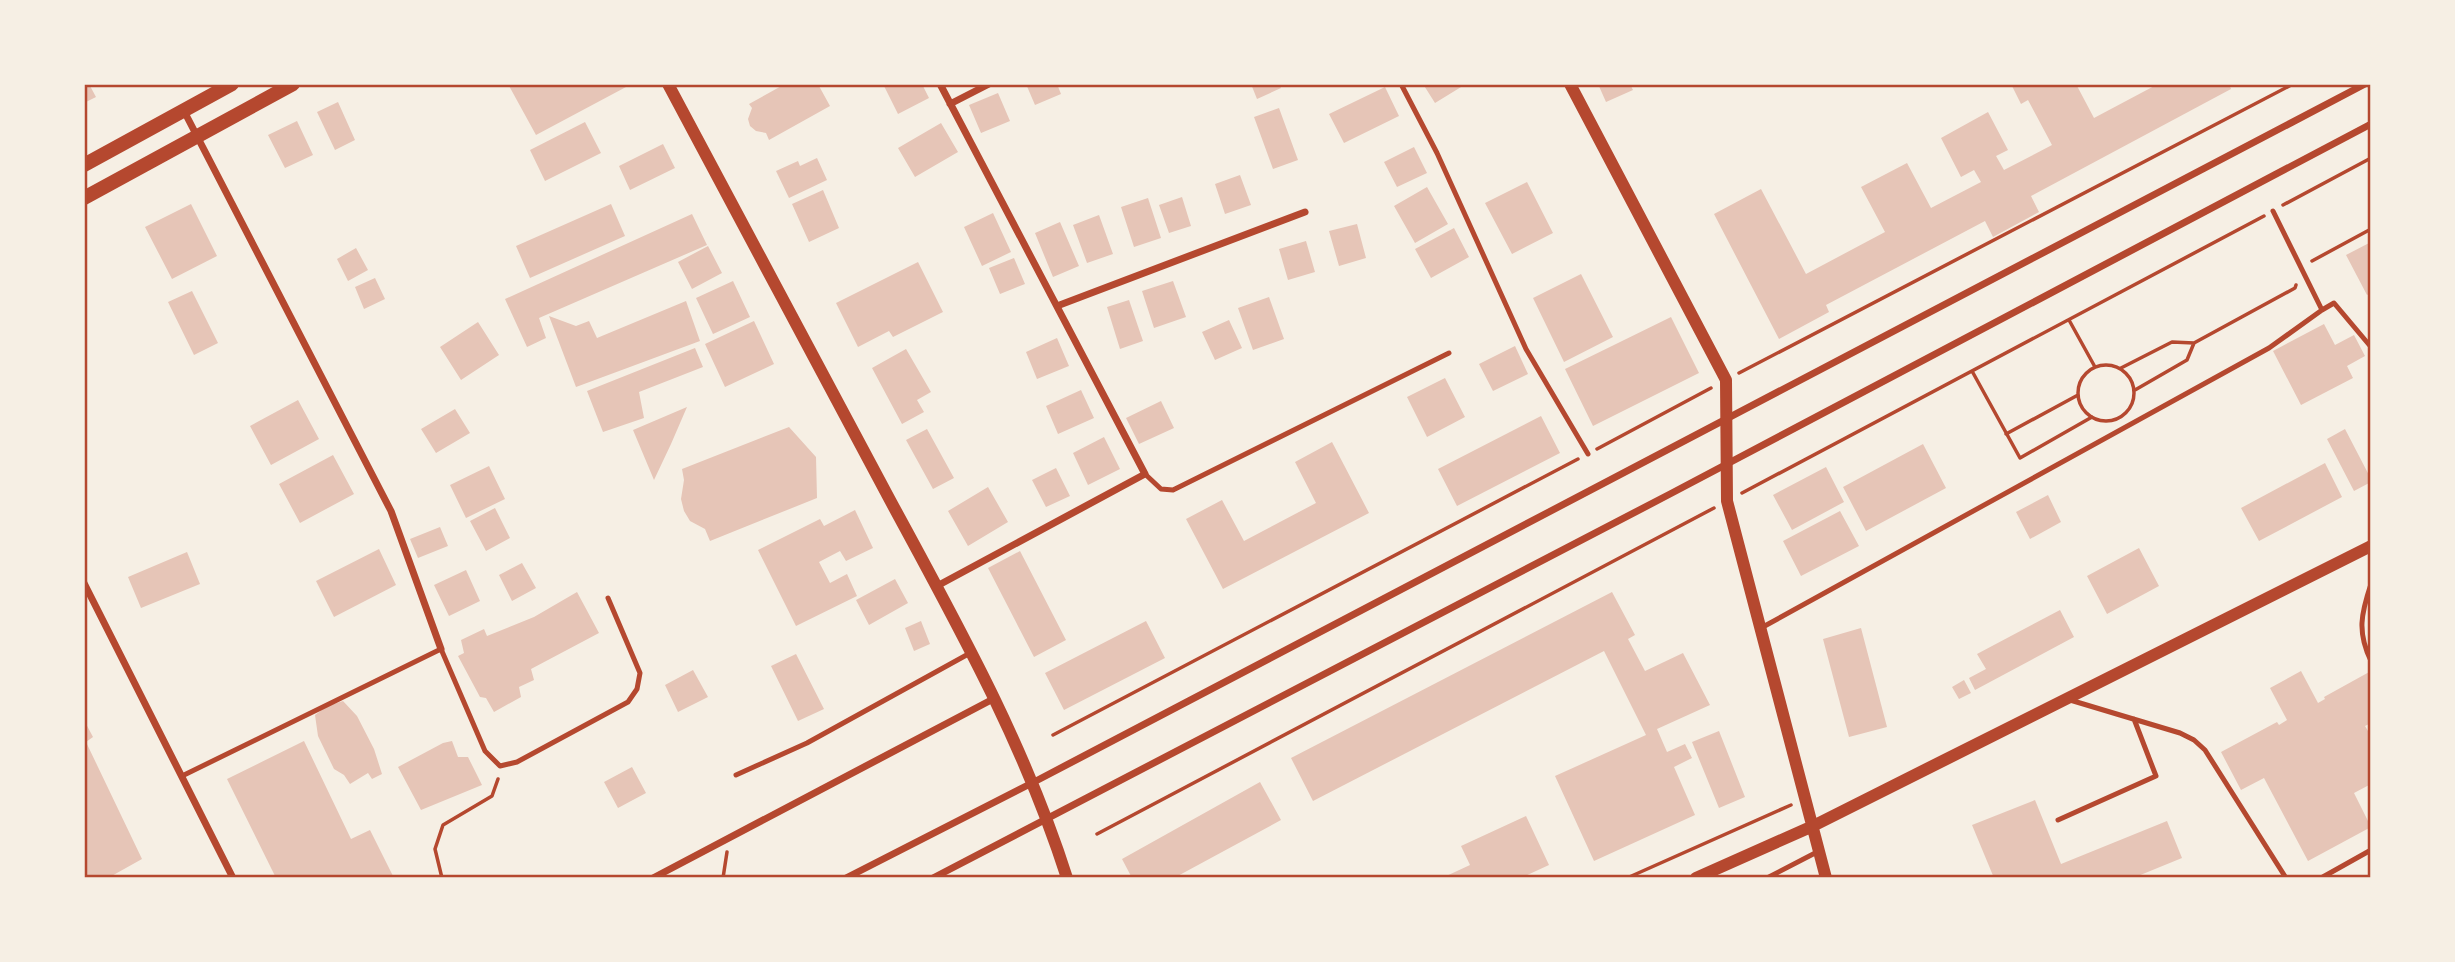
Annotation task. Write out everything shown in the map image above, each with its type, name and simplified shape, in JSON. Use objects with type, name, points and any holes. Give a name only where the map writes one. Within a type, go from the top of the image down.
[{"type":"main road","points":[[84,165],[232,84]]},
{"type":"main road","points":[[84,198],[293,84]]},
{"type":"street","points":[[937,586],[1145,474],[940,84]]},
{"type":"street","points":[[950,104],[989,84]]},
{"type":"street","points":[[1570,84],[1726,380],[1727,501],[1826,878]]},
{"type":"street","points":[[846,878],[2365,84]]},
{"type":"street","points":[[671,85],[995,698],[1034,782],[1067,878]]},
{"type":"street","points":[[184,110],[200,136],[391,511],[441,649]]},
{"type":"street","points":[[933,878],[2371,124]]},
{"type":"street","points":[[1057,306],[1305,212]]},
{"type":"street","points":[[1696,878],[1813,826],[2371,546]]},
{"type":"street","points":[[84,583],[233,878]]},
{"type":"street","points":[[653,878],[995,698]]},
{"type":"lane","points":[[1401,84],[1437,153],[1526,349],[1588,454]]},
{"type":"lane","points":[[2273,211],[2322,310]]},
{"type":"lane","points":[[1761,628],[2269,348],[2334,303],[2371,347]]},
{"type":"lane","points":[[1145,474],[1161,489],[1172,490],[1449,353]]},
{"type":"lane","points":[[2371,584],[2363,608],[2361,636],[2371,661]]},
{"type":"lane","points":[[182,776],[441,649],[485,751],[500,766],[517,762],[628,702],[637,689],[640,673],[608,598]]},
{"type":"lane","points":[[736,775],[807,743],[972,652]]},
{"type":"lane","points":[[2067,699],[2180,733],[2194,740],[2205,750],[2286,878]]},
{"type":"lane","points":[[2058,820],[2156,776],[2134,719]]},
{"type":"lane","points":[[2321,878],[2371,850]]},
{"type":"lane","points":[[1767,878],[1819,851]]},
{"type":"path","points":[[1053,735],[2293,84]]},
{"type":"path","points":[[2121,369],[2172,342],[2194,343],[2295,288],[2301,266],[2371,229]]},
{"type":"path","points":[[2068,320],[2095,367]]},
{"type":"path","points":[[2135,391],[2187,360],[2194,343]]},
{"type":"path","points":[[1972,371],[2020,458],[2092,418],[2109,421],[2125,415],[2131,408],[2135,391],[2128,374],[2113,365],[2095,367],[2082,378],[2078,396],[2080,404],[2092,418]]},
{"type":"path","points":[[2006,434],[2078,396]]},
{"type":"path","points":[[442,878],[435,849],[443,825],[492,796],[500,766]]},
{"type":"path","points":[[1627,878],[1806,799]]},
{"type":"path","points":[[723,878],[730,838]]},
{"type":"building","points":[[84,84],[89,84],[96,97],[84,103]]},
{"type":"building","points":[[508,84],[624,84],[626,87],[536,135]]},
{"type":"building","points":[[785,84],[823,84],[819,86],[830,106],[769,140],[766,133],[756,131],[750,126],[748,119],[752,108],[749,104]]},
{"type":"building","points":[[883,84],[922,84],[929,98],[898,114]]},
{"type":"building","points":[[1026,84],[1057,84],[1061,94],[1035,105]]},
{"type":"building","points":[[1251,84],[1279,84],[1281,88],[1257,99]]},
{"type":"building","points":[[1423,84],[1466,84],[1435,103]]},
{"type":"building","points":[[1598,84],[1630,84],[1633,90],[1606,102]]},
{"type":"building","points":[[2011,84],[2076,84],[2094,118],[2158,84],[2229,84],[2231,89],[2031,196],[2039,212],[1993,237],[1985,221],[1826,305],[1829,312],[1779,339],[1714,214],[1761,189],[1806,274],[1885,232],[1861,187],[1907,163],[1931,208],[1981,182],[1974,170],[1961,177],[1941,138],[1988,112],[2008,150],[1996,156],[2004,170],[2052,145],[2028,100],[2021,104]]},
{"type":"building","points":[[1385,87],[1399,116],[1344,143],[1329,114]]},
{"type":"building","points":[[998,93],[1010,121],[981,133],[969,105]]},
{"type":"building","points":[[338,102],[355,140],[335,150],[317,112]]},
{"type":"building","points":[[1279,108],[1298,160],[1273,169],[1254,117]]},
{"type":"building","points":[[297,121],[313,155],[285,168],[268,135]]},
{"type":"building","points":[[585,122],[601,153],[545,181],[530,150]]},
{"type":"building","points":[[941,123],[958,152],[915,177],[898,148]]},
{"type":"building","points":[[663,144],[675,168],[630,190],[619,166]]},
{"type":"building","points":[[1414,147],[1427,173],[1397,187],[1384,162]]},
{"type":"building","points":[[817,158],[827,180],[789,198],[776,171],[798,161],[800,166]]},
{"type":"building","points":[[1240,175],[1251,205],[1225,214],[1215,184]]},
{"type":"building","points":[[1527,182],[1553,233],[1512,254],[1485,203]]},
{"type":"building","points":[[1427,187],[1448,224],[1415,243],[1394,206]]},
{"type":"building","points":[[823,190],[839,228],[809,242],[792,204]]},
{"type":"building","points":[[1182,197],[1191,226],[1169,233],[1159,205]]},
{"type":"building","points":[[1148,198],[1161,238],[1134,247],[1121,207]]},
{"type":"building","points":[[191,204],[217,256],[172,279],[145,227]]},
{"type":"building","points":[[611,204],[625,236],[530,278],[516,246]]},
{"type":"building","points":[[993,213],[1011,252],[982,266],[964,227]]},
{"type":"building","points":[[692,214],[707,245],[539,318],[546,338],[527,347],[505,299]]},
{"type":"building","points":[[1099,215],[1113,254],[1087,263],[1073,225]]},
{"type":"building","points":[[1060,222],[1079,266],[1053,277],[1035,233]]},
{"type":"building","points":[[1357,224],[1366,258],[1339,266],[1329,231]]},
{"type":"building","points":[[1454,228],[1469,257],[1431,278],[1415,249]]},
{"type":"building","points":[[1306,241],[1315,272],[1288,280],[1279,249]]},
{"type":"building","points":[[2371,242],[2371,293],[2367,295],[2346,255]]},
{"type":"building","points":[[708,246],[722,273],[692,289],[678,262]]},
{"type":"building","points":[[356,248],[368,270],[348,281],[337,259]]},
{"type":"building","points":[[1014,258],[1025,284],[1000,294],[989,268]]},
{"type":"building","points":[[918,262],[943,312],[893,337],[889,331],[858,347],[836,303]]},
{"type":"building","points":[[1581,274],[1613,337],[1564,362],[1533,298]]},
{"type":"building","points":[[375,278],[385,299],[364,309],[355,287]]},
{"type":"building","points":[[733,281],[750,317],[713,334],[696,298]]},
{"type":"building","points":[[1173,281],[1186,317],[1154,328],[1142,291]]},
{"type":"building","points":[[192,291],[218,343],[194,355],[168,302]]},
{"type":"building","points":[[1269,297],[1284,339],[1253,350],[1238,308]]},
{"type":"building","points":[[1129,300],[1143,341],[1120,349],[1107,307]]},
{"type":"building","points":[[686,301],[700,341],[576,387],[549,316],[576,326],[589,321],[597,338]]},
{"type":"building","points":[[1671,317],[1699,373],[1593,426],[1565,369]]},
{"type":"building","points":[[1229,320],[1242,348],[1215,360],[1202,332]]},
{"type":"building","points":[[754,321],[774,364],[725,387],[705,344]]},
{"type":"building","points":[[478,322],[499,355],[461,380],[440,347]]},
{"type":"building","points":[[2324,324],[2335,345],[2354,335],[2365,356],[2347,366],[2353,378],[2301,405],[2273,351]]},
{"type":"building","points":[[1057,338],[1069,366],[1037,379],[1026,352]]},
{"type":"building","points":[[1515,346],[1528,374],[1493,391],[1479,364]]},
{"type":"building","points":[[695,348],[703,367],[639,392],[644,418],[603,432],[587,391]]},
{"type":"building","points":[[906,349],[931,392],[917,400],[924,412],[902,424],[872,368]]},
{"type":"building","points":[[1445,378],[1465,417],[1427,437],[1407,397]]},
{"type":"building","points":[[1081,390],[1094,418],[1058,434],[1046,406]]},
{"type":"building","points":[[298,400],[319,439],[271,465],[250,426]]},
{"type":"building","points":[[1161,401],[1174,428],[1139,444],[1126,418]]},
{"type":"building","points":[[687,407],[671,444],[654,480],[633,430]]},
{"type":"building","points":[[455,409],[470,433],[436,453],[421,429]]},
{"type":"building","points":[[1541,416],[1560,453],[1457,506],[1438,469]]},
{"type":"building","points":[[789,427],[816,457],[817,498],[710,541],[705,529],[690,521],[684,511],[681,499],[684,480],[682,469]]},
{"type":"building","points":[[927,429],[954,478],[933,489],[906,440]]},
{"type":"building","points":[[2345,429],[2371,479],[2371,482],[2354,491],[2327,439]]},
{"type":"building","points":[[1104,437],[1120,469],[1088,485],[1073,453]]},
{"type":"building","points":[[1332,442],[1369,513],[1223,589],[1186,519],[1222,500],[1244,541],[1316,503],[1295,462]]},
{"type":"building","points":[[1923,444],[1946,488],[1866,531],[1843,487]]},
{"type":"building","points":[[333,455],[354,494],[300,523],[279,484]]},
{"type":"building","points":[[2325,463],[2342,497],[2259,541],[2241,508]]},
{"type":"building","points":[[489,466],[505,499],[466,518],[450,485]]},
{"type":"building","points":[[1826,467],[1844,502],[1792,530],[1773,495]]},
{"type":"building","points":[[1056,468],[1070,496],[1046,507],[1032,480]]},
{"type":"building","points":[[988,487],[1008,522],[968,546],[948,511]]},
{"type":"building","points":[[2048,495],[2061,522],[2030,539],[2016,512]]},
{"type":"building","points":[[495,508],[510,538],[486,551],[470,521]]},
{"type":"building","points":[[855,510],[873,548],[846,561],[840,551],[819,562],[830,583],[847,574],[857,596],[796,626],[758,550],[820,519],[824,526]]},
{"type":"building","points":[[1840,511],[1859,546],[1801,576],[1783,541]]},
{"type":"building","points":[[440,527],[448,546],[418,558],[410,539]]},
{"type":"building","points":[[2139,548],[2159,586],[2107,614],[2087,576]]},
{"type":"building","points":[[379,549],[396,585],[334,617],[316,581]]},
{"type":"building","points":[[1020,551],[1066,640],[1034,657],[988,568]]},
{"type":"building","points":[[187,552],[200,584],[141,608],[128,577]]},
{"type":"building","points":[[522,563],[536,588],[512,601],[499,575]]},
{"type":"building","points":[[466,570],[480,601],[449,616],[434,585]]},
{"type":"building","points":[[895,579],[908,603],[869,625],[856,600]]},
{"type":"building","points":[[577,592],[599,633],[531,669],[534,680],[519,687],[521,697],[494,712],[486,698],[480,697],[458,656],[464,653],[461,640],[484,629],[487,636],[534,617]]},
{"type":"building","points":[[1612,592],[1635,635],[1628,639],[1645,671],[1683,653],[1710,705],[1657,729],[1667,752],[1685,744],[1692,758],[1674,767],[1695,815],[1594,861],[1555,776],[1646,735],[1604,651],[1313,801],[1291,758]]},
{"type":"building","points":[[2060,610],[2074,637],[1975,690],[1969,678],[1986,669],[1977,654]]},
{"type":"building","points":[[921,621],[930,644],[914,651],[905,628]]},
{"type":"building","points":[[1146,621],[1165,658],[1064,710],[1045,673]]},
{"type":"building","points":[[1861,628],[1887,727],[1849,737],[1823,639]]},
{"type":"building","points":[[796,654],[824,709],[798,721],[771,666]]},
{"type":"building","points":[[693,670],[708,697],[678,712],[665,685]]},
{"type":"building","points":[[2301,671],[2318,703],[2371,671],[2371,723],[2365,726],[2371,736],[2371,784],[2354,793],[2371,827],[2308,861],[2264,778],[2241,790],[2221,752],[2277,722],[2279,725],[2287,720],[2270,688]]},
{"type":"building","points":[[1964,680],[1971,693],[1959,699],[1952,687]]},
{"type":"building","points":[[343,701],[357,716],[374,749],[382,774],[372,779],[368,773],[350,784],[344,775],[334,769],[318,736],[315,715],[327,706]]},
{"type":"building","points":[[84,720],[93,737],[86,742],[142,859],[108,878],[84,878]]},
{"type":"building","points":[[1719,731],[1745,797],[1719,808],[1692,742]]},
{"type":"building","points":[[304,741],[351,839],[370,830],[394,878],[276,878],[227,779]]},
{"type":"building","points":[[452,741],[458,757],[468,757],[482,785],[421,810],[398,767],[443,743]]},
{"type":"building","points":[[632,767],[646,793],[618,808],[604,782]]},
{"type":"building","points":[[1260,782],[1281,820],[1174,878],[1132,878],[1122,859]]},
{"type":"building","points":[[2035,800],[2061,864],[2167,821],[2182,858],[2133,878],[1994,878],[1972,825]]},
{"type":"building","points":[[1526,816],[1549,865],[1521,878],[1442,878],[1470,865],[1461,846]]}]
